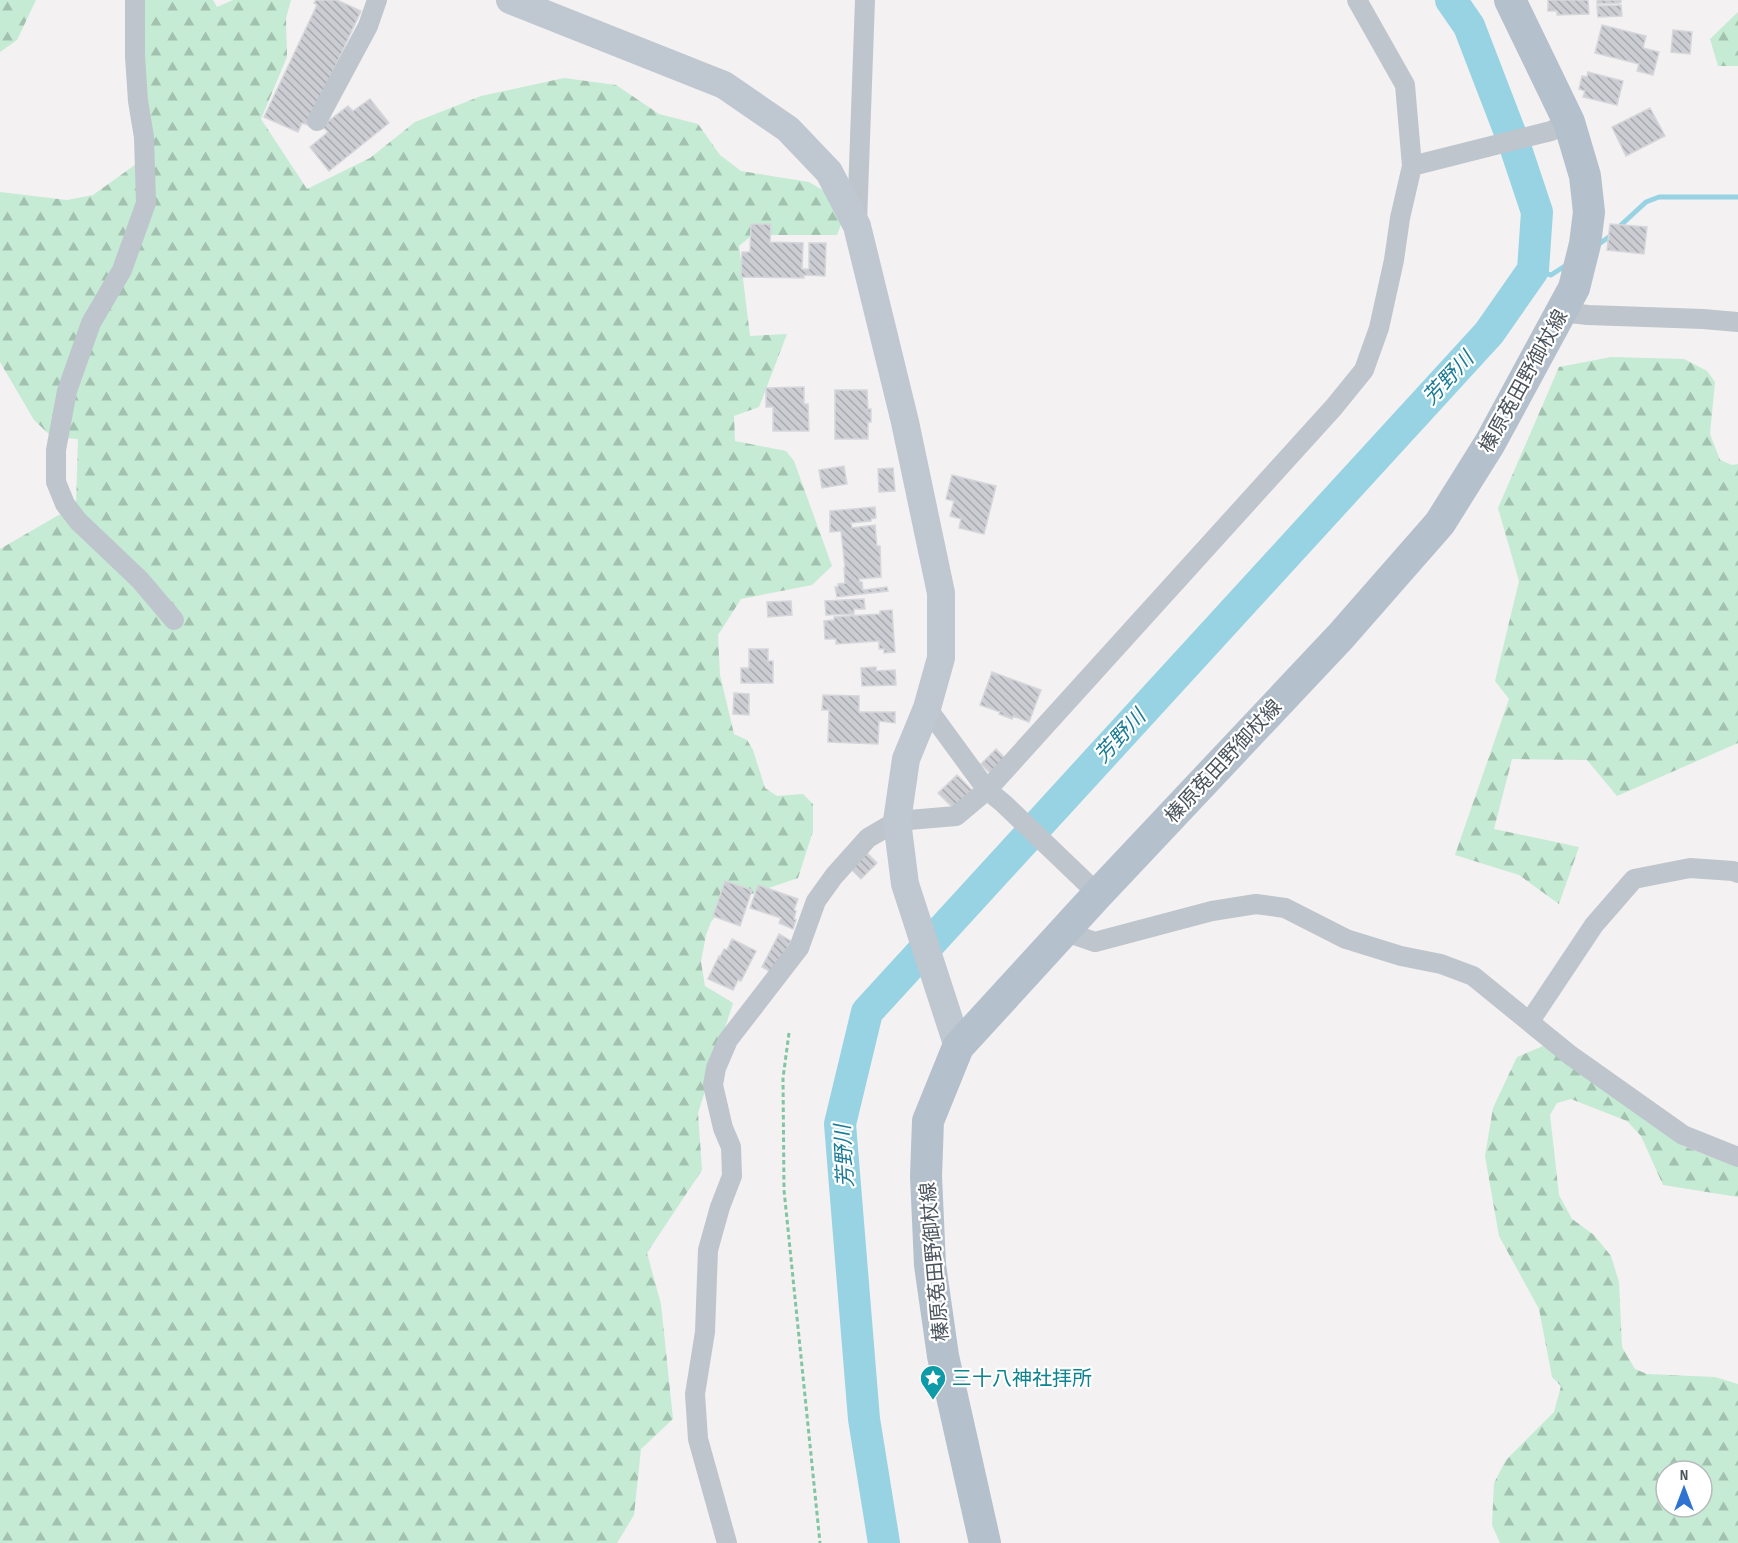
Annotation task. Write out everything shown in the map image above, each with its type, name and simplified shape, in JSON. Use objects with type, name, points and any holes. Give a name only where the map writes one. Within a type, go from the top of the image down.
[{"type":"main road","name":"榛原菟田野御杖線","points":[[985,1543],[943,1356],[930,1265],[926,1176],[928,1121],[956,1040],[1063,932],[1093,889],[1341,636],[1440,523],[1490,443],[1574,288],[1585,244],[1589,212],[1585,176],[1560,127],[1510,0]]},
{"type":"street","points":[[135,0],[135,56],[138,100],[144,137],[146,203],[122,270],[91,323],[67,391],[56,450],[57,482],[65,504],[78,521],[140,580],[174,620]]},
{"type":"street","points":[[317,121],[368,26],[377,0]]},
{"type":"street","points":[[510,0],[724,85],[788,129],[796,137],[829,172],[857,226],[905,422],[941,593],[941,658],[927,708],[906,759],[897,821],[905,884],[956,1040]]},
{"type":"street","points":[[857,226],[865,0]]},
{"type":"street","points":[[727,1543],[698,1439],[695,1394],[705,1332],[708,1251],[720,1207],[732,1176],[731,1147],[723,1128],[713,1085],[716,1068],[728,1040],[799,948],[816,901],[834,876],[868,838],[897,821],[956,816],[987,790],[1334,407],[1364,370],[1379,328],[1394,260],[1400,218],[1413,166],[1405,85],[1357,0]]},
{"type":"street","points":[[1413,166],[1560,127]]},
{"type":"street","points":[[1560,312],[1738,322]]},
{"type":"street","points":[[927,708],[987,790],[1093,889]]},
{"type":"street","points":[[1530,1022],[1594,925],[1634,879],[1690,868],[1738,873]]},
{"type":"street","points":[[1063,932],[1095,942],[1212,911],[1256,904],[1285,908],[1346,939],[1401,956],[1441,964],[1473,976],[1569,1055],[1683,1135],[1738,1157]]},
{"type":"path","points":[[789,1033],[783,1078],[784,1190],[820,1543]]},
{"type":"green space","points":[[0,0],[36,0],[17,40],[0,52]]},
{"type":"green space","points":[[141,0],[213,0],[217,7],[233,0],[291,0],[286,18],[287,57],[261,119],[307,189],[370,158],[415,122],[481,96],[564,78],[616,85],[659,114],[698,124],[720,155],[741,171],[809,182],[833,196],[842,222],[837,235],[763,235],[750,237],[739,246],[750,336],[787,334],[759,407],[734,416],[735,441],[786,451],[794,461],[832,566],[812,585],[741,599],[718,635],[720,675],[734,734],[747,740],[753,750],[765,788],[777,796],[803,794],[813,804],[813,831],[798,878],[728,902],[711,922],[706,935],[701,962],[705,986],[733,1003],[698,1113],[702,1170],[647,1253],[661,1304],[673,1419],[641,1449],[634,1515],[617,1543],[0,1543],[0,549],[76,505],[78,439],[52,437],[34,420],[0,362],[0,192],[67,200],[93,195],[146,157],[131,29]]},
{"type":"green space","points":[[1738,12],[1738,66],[1718,66],[1710,39]]},
{"type":"green space","points":[[1611,357],[1684,359],[1707,371],[1715,382],[1710,434],[1720,460],[1732,465],[1738,464],[1738,743],[1617,796],[1587,760],[1512,759],[1494,829],[1579,847],[1559,904],[1519,875],[1455,855],[1509,699],[1495,681],[1519,581],[1498,508],[1559,367]]},
{"type":"green space","points":[[1543,1046],[1683,1146],[1738,1167],[1738,1197],[1663,1185],[1641,1136],[1627,1121],[1571,1099],[1557,1103],[1550,1115],[1559,1195],[1572,1219],[1594,1235],[1611,1256],[1619,1282],[1622,1347],[1635,1369],[1647,1374],[1715,1377],[1738,1384],[1738,1543],[1500,1543],[1492,1525],[1494,1483],[1506,1460],[1554,1412],[1561,1386],[1552,1377],[1539,1309],[1499,1236],[1485,1156],[1493,1108],[1517,1057]]},
{"type":"building","points":[[316,0],[337,0],[361,11],[308,125],[302,123],[298,132],[264,117],[317,5],[314,3]]},
{"type":"building","points":[[1548,0],[1588,0],[1589,14],[1557,15],[1557,11],[1548,11]]},
{"type":"building","points":[[1597,0],[1621,0],[1621,2],[1597,4]]},
{"type":"building","points":[[1621,5],[1622,16],[1598,17],[1597,6]]},
{"type":"building","points":[[1602,25],[1646,36],[1643,48],[1659,52],[1653,75],[1637,71],[1639,64],[1595,53]]},
{"type":"building","points":[[1673,30],[1692,32],[1690,54],[1671,52]]},
{"type":"building","points":[[1588,72],[1623,81],[1617,105],[1583,97],[1585,91],[1579,89],[1582,76],[1587,77]]},
{"type":"building","points":[[370,99],[389,123],[329,171],[310,147],[328,132],[322,126],[348,106],[353,111]]},
{"type":"building","points":[[1650,108],[1665,136],[1626,156],[1612,127]]},
{"type":"building","points":[[751,224],[771,224],[770,242],[803,243],[802,269],[809,269],[809,243],[826,243],[825,276],[741,277],[742,252],[750,252]]},
{"type":"building","points":[[1610,224],[1647,227],[1644,254],[1607,250]]},
{"type":"building","points":[[804,387],[804,404],[808,404],[809,431],[773,431],[773,407],[766,407],[766,388]]},
{"type":"building","points":[[835,390],[867,390],[868,409],[871,409],[868,439],[835,439]]},
{"type":"building","points":[[844,466],[847,484],[822,488],[819,470]]},
{"type":"building","points":[[893,468],[895,491],[879,492],[878,469]]},
{"type":"building","points":[[952,475],[996,486],[984,534],[959,528],[961,519],[950,516],[954,501],[946,499]]},
{"type":"building","points":[[875,507],[876,518],[871,521],[851,523],[852,528],[875,525],[877,546],[880,546],[881,577],[859,579],[863,590],[887,587],[888,591],[837,597],[835,587],[845,583],[845,568],[841,531],[830,532],[830,511]]},
{"type":"building","points":[[864,599],[865,609],[854,609],[854,614],[826,615],[825,601]]},
{"type":"building","points":[[791,601],[792,615],[768,617],[767,602]]},
{"type":"building","points":[[892,610],[895,652],[884,653],[884,649],[879,649],[879,641],[836,644],[836,639],[825,639],[824,621],[834,620],[834,617],[880,614],[880,611]]},
{"type":"building","points":[[749,649],[768,649],[768,661],[773,661],[773,683],[741,683],[741,668],[749,668]]},
{"type":"building","points":[[876,667],[876,671],[895,670],[896,685],[862,686],[861,668]]},
{"type":"building","points":[[992,672],[1041,690],[1029,722],[1013,716],[1012,719],[980,705]]},
{"type":"building","points":[[734,693],[749,694],[749,715],[733,714]]},
{"type":"building","points":[[823,695],[859,696],[859,712],[895,712],[895,723],[879,721],[878,744],[828,742],[829,710],[822,710]]},
{"type":"building","points":[[996,749],[1005,758],[990,773],[981,764]]},
{"type":"building","points":[[957,775],[972,790],[953,808],[938,793]]},
{"type":"building","points":[[867,853],[877,863],[861,879],[851,869]]},
{"type":"building","points":[[725,881],[752,890],[740,926],[713,916]]},
{"type":"building","points":[[758,885],[798,899],[794,910],[796,920],[793,929],[779,923],[781,918],[750,908]]},
{"type":"building","points":[[779,934],[791,941],[774,974],[762,967]]},
{"type":"building","points":[[732,939],[756,951],[741,981],[738,980],[733,990],[708,979],[719,956],[724,949],[727,950]]},
{"type":"waterway","name":"芳野川","points":[[884,1543],[864,1419],[840,1124],[867,1012],[1489,333],[1533,270],[1537,212],[1514,143],[1469,26],[1451,0]]},
{"type":"waterway","points":[[1596,246],[1619,230],[1621,225],[1646,202],[1659,197],[1738,197]]},
{"type":"waterway","points":[[1533,270],[1551,275],[1568,264]]},
{"type":"place","name":"三十八神社拝所","points":[[933,1401]]}]
